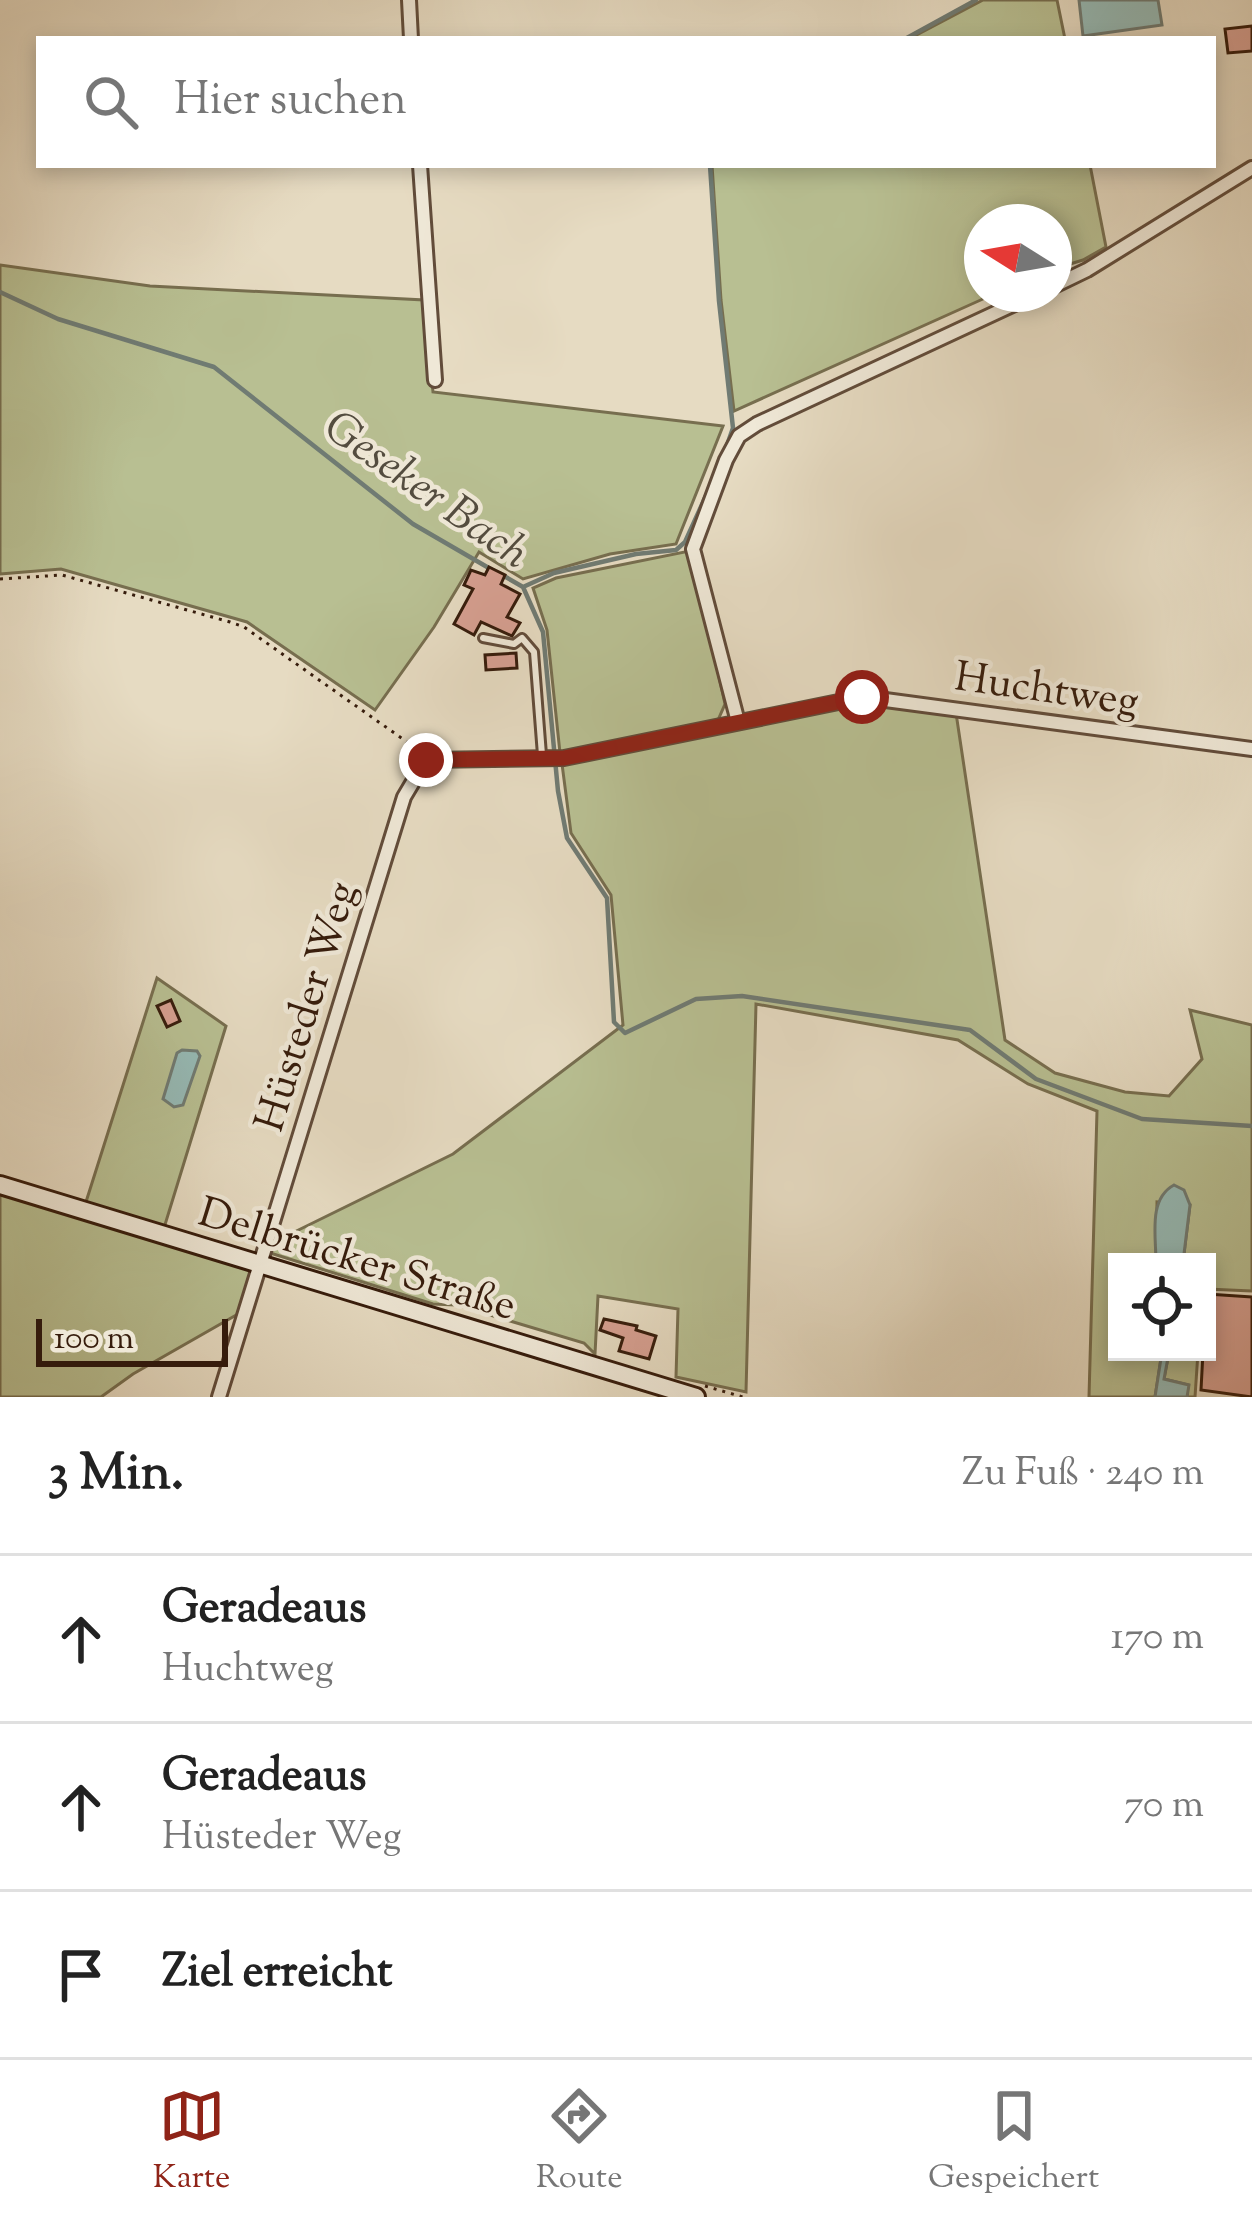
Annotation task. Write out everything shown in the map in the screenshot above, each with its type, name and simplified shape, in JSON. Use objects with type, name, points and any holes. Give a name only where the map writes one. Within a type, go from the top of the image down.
[{"type":"main road","name":"Delbrücker Straße","points":[[0,1185],[696,1397]]},
{"type":"street","points":[[409,0],[411,36]]},
{"type":"street","points":[[420,168],[435,380]]},
{"type":"street","points":[[1072,277],[1252,168]]},
{"type":"street","points":[[738,722],[694,549],[696,533],[740,436],[997,312]]},
{"type":"street","name":"Huchtweg","points":[[553,759],[862,697],[1252,749]]},
{"type":"street","points":[[426,760],[553,759]]},
{"type":"street","name":"Hüsteder Weg","points":[[219,1397],[404,797],[426,760]]},
{"type":"lane","points":[[483,638],[514,644],[522,638],[534,652],[553,759]]},
{"type":"path","points":[[0,579],[62,575],[244,627],[414,745],[426,760]]},
{"type":"green space","points":[[983,0],[1057,0],[1064,36],[915,36]]},
{"type":"green space","points":[[712,168],[1091,168],[1106,247],[1072,263],[1072,204],[964,204],[964,308],[734,411]]},
{"type":"green space","points":[[0,265],[150,286],[424,300],[433,392],[723,426],[676,544],[610,554],[523,579],[479,552],[434,627],[375,710],[247,622],[61,569],[0,574]]},
{"type":"green space","points":[[690,546],[725,704],[718,720],[560,753],[547,630],[533,588],[556,578],[685,552]]},
{"type":"green space","points":[[862,702],[956,713],[1005,1040],[1055,1073],[1125,1092],[1169,1096],[1202,1059],[1190,1010],[1252,1025],[1252,1291],[1216,1289],[1216,1253],[1184,1253],[1190,1205],[1157,1202],[1156,1253],[1108,1253],[1108,1361],[1161,1361],[1155,1397],[1089,1397],[1097,1111],[1028,1084],[958,1040],[756,1004],[746,1392],[676,1377],[678,1309],[598,1296],[595,1354],[584,1343],[456,1305],[433,1304],[267,1252],[270,1244],[453,1154],[623,1025],[611,895],[571,833],[562,764]]},
{"type":"green space","points":[[157,978],[226,1026],[164,1228],[85,1205]]},
{"type":"green space","points":[[0,1191],[251,1270],[238,1314],[101,1397],[0,1397]]},
{"type":"green space","points":[[1167,1361],[1197,1361],[1195,1397],[1187,1397],[1188,1385],[1164,1379]]},
{"type":"water","points":[[1079,0],[1158,0],[1162,25],[1083,36]]},
{"type":"water","points":[[182,1050],[197,1051],[200,1056],[183,1105],[174,1107],[163,1099]]},
{"type":"water","points":[[1174,1185],[1184,1190],[1190,1205],[1184,1253],[1156,1253],[1157,1209]]},
{"type":"water","points":[[1161,1361],[1167,1361],[1164,1379],[1189,1385],[1187,1397],[1155,1397]]},
{"type":"building","points":[[1252,26],[1252,51],[1228,53],[1225,29]]},
{"type":"building","points":[[489,567],[505,575],[501,584],[520,594],[507,617],[520,623],[512,636],[481,622],[474,635],[454,624],[473,589],[464,585],[471,570],[485,575]]},
{"type":"building","points":[[516,653],[517,668],[486,670],[485,655]]},
{"type":"building","points":[[171,1000],[180,1021],[167,1027],[157,1006]]},
{"type":"building","points":[[1216,1295],[1252,1297],[1252,1397],[1201,1390],[1203,1361],[1216,1361]]},
{"type":"building","points":[[604,1319],[637,1326],[636,1330],[656,1336],[649,1359],[619,1351],[623,1338],[600,1330]]},
{"type":"waterway","points":[[910,36],[976,0]]},
{"type":"waterway","points":[[710,168],[733,428],[725,451]]},
{"type":"waterway","name":"Geseker Bach","points":[[0,292],[58,319],[214,367],[413,524],[494,571]]},
{"type":"waterway","points":[[523,587],[554,573],[676,550],[685,542],[709,489]]},
{"type":"waterway","name":"Geseker Bach","points":[[504,576],[523,587],[543,632],[567,838],[607,898],[614,1022],[625,1033],[696,999],[742,996],[970,1030],[1036,1079],[1142,1119],[1252,1126]]},
{"type":"route","points":[[426,760],[564,758],[862,697]]}]
